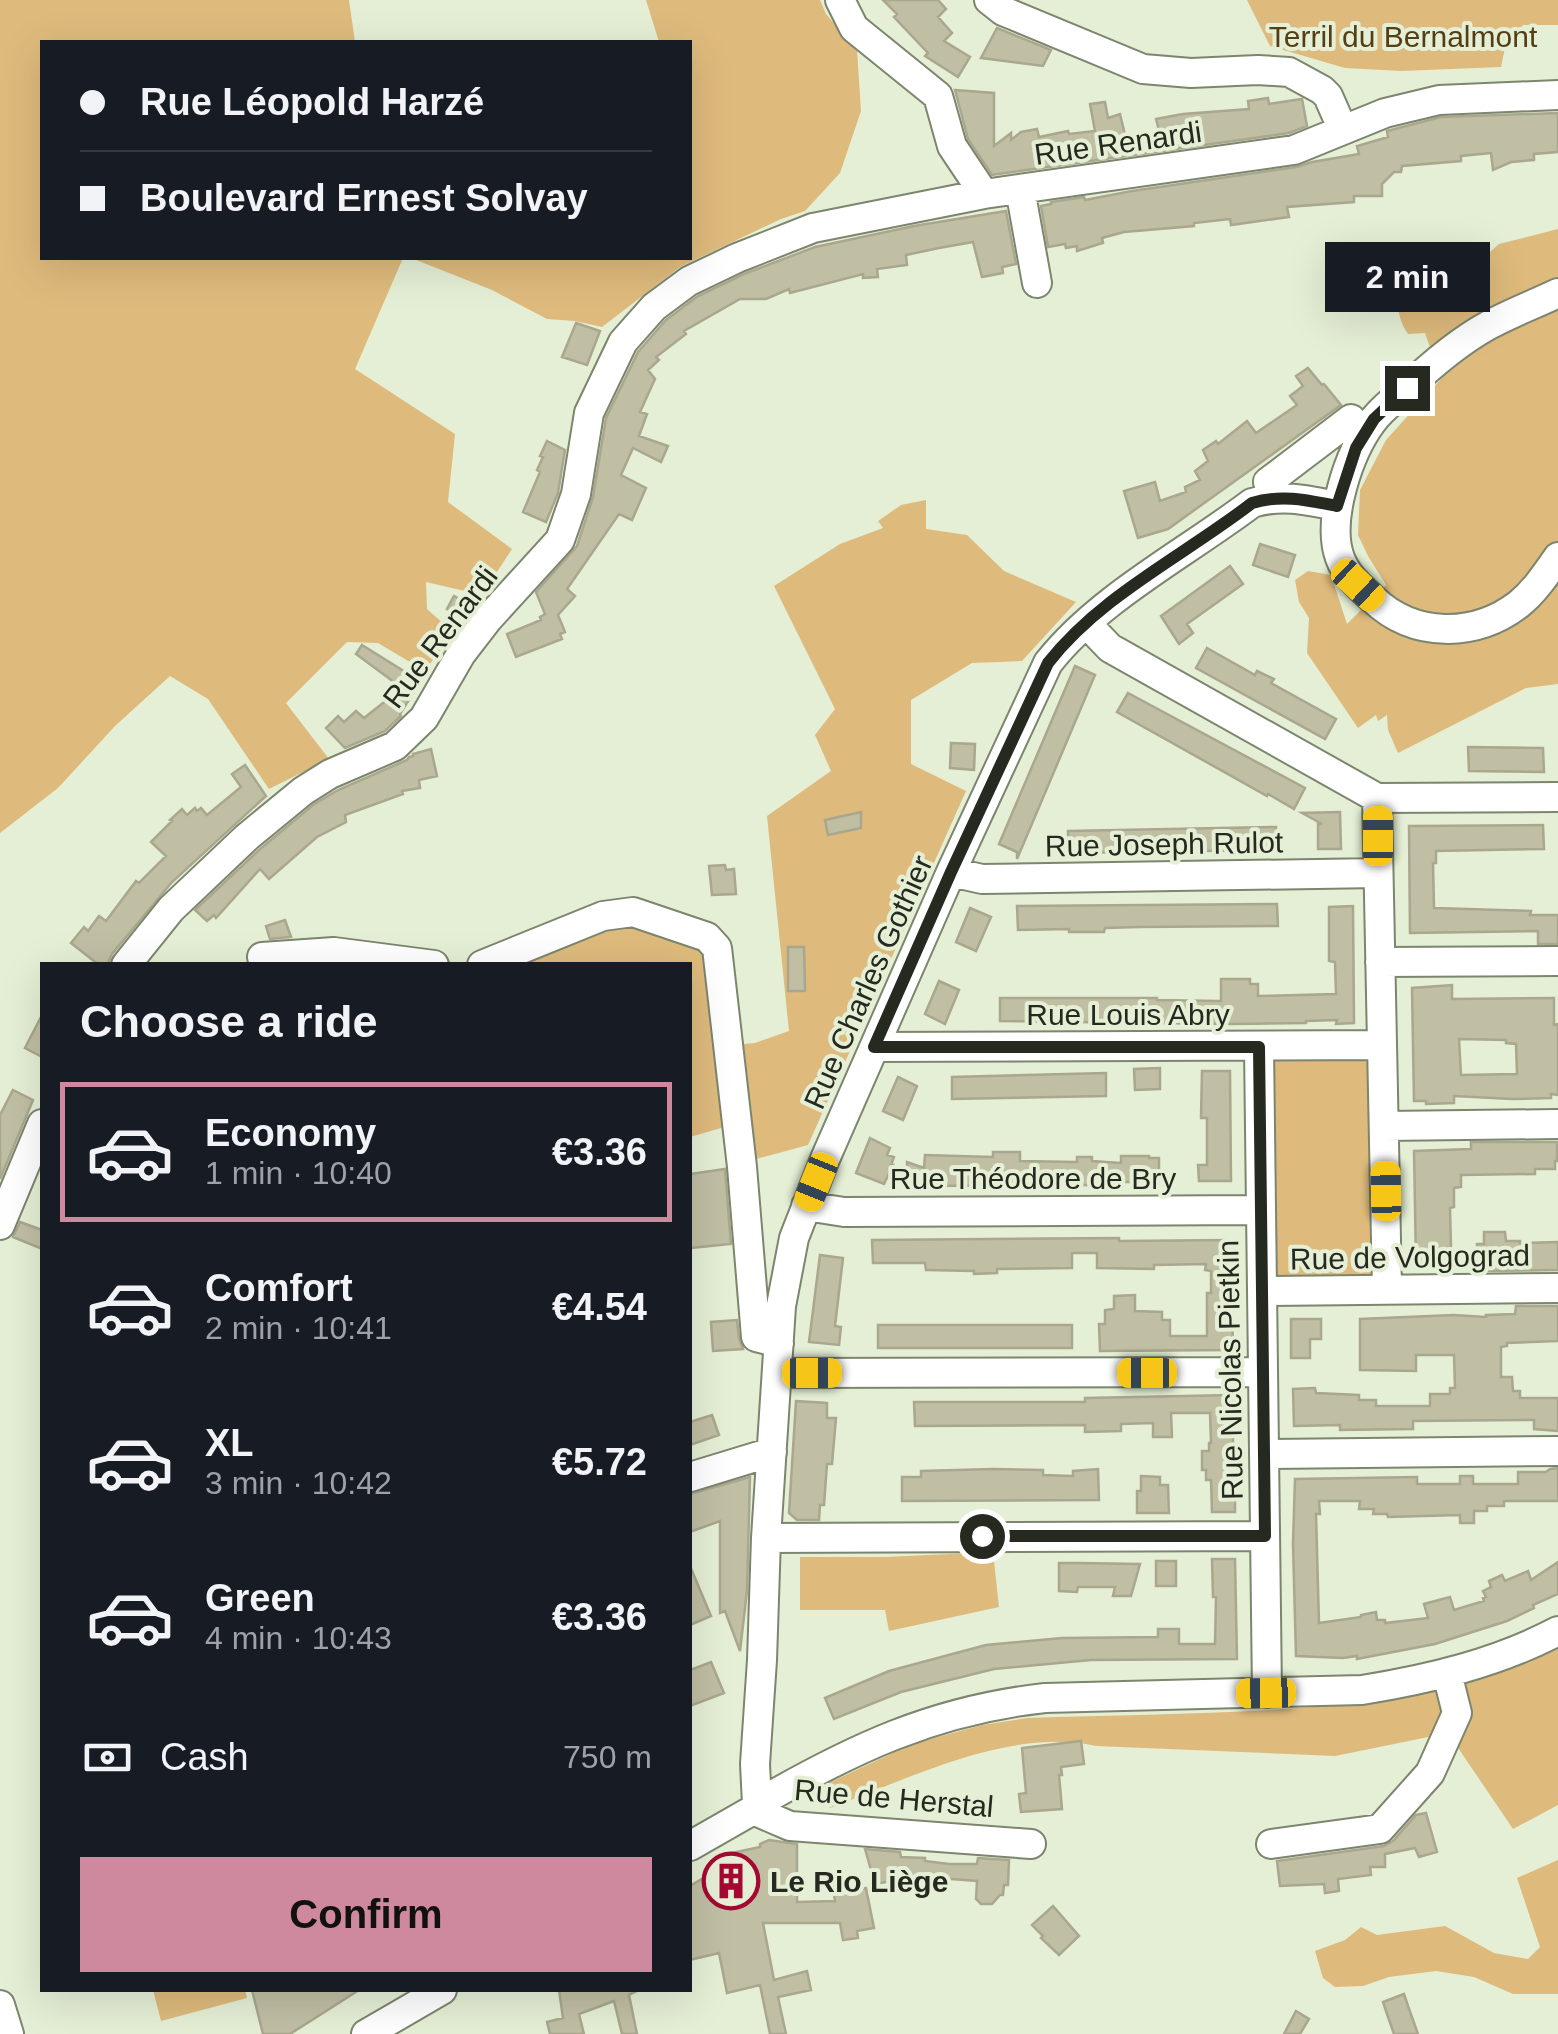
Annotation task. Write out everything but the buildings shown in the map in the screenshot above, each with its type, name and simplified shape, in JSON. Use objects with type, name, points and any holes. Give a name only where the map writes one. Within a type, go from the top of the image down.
[{"type":"street","points":[[840,0],[854,28],[938,96],[952,146],[984,194]]},
{"type":"street","points":[[989,0],[1003,10],[1143,68],[1191,73],[1289,72],[1328,96],[1343,130]]},
{"type":"street","name":"Rue Renardi","points":[[128,962],[171,908],[275,814],[330,774],[394,746],[424,718],[479,630],[560,540],[576,494],[589,413],[623,342],[654,307],[689,281],[813,228],[984,194],[1294,150],[1385,113],[1439,100],[1558,95]]},
{"type":"street","points":[[1020,189],[1036,282]]},
{"type":"street","points":[[1558,293],[1466,340],[1374,419],[1356,448],[1337,506],[1335,530],[1346,572],[1382,608],[1404,621],[1445,630],[1466,628],[1502,614],[1535,589],[1558,557]]},
{"type":"street","points":[[1337,506],[1290,497],[1272,498],[1268,482],[1351,419]]},
{"type":"street","name":"Rue Charles Gothier","points":[[755,1807],[776,1373],[785,1275],[806,1206],[951,872],[1048,663],[1086,623],[1137,584],[1252,503],[1272,498]]},
{"type":"street","points":[[1086,623],[1110,648],[1377,798],[1558,797]]},
{"type":"street","points":[[1377,798],[1387,1289]]},
{"type":"street","name":"Rue Joseph Rulot","points":[[951,872],[982,879],[1378,873]]},
{"type":"street","points":[[489,962],[603,916],[634,912],[706,937],[717,948],[756,1338],[779,1343]]},
{"type":"street","points":[[262,957],[334,952],[411,962]]},
{"type":"street","points":[[1380,962],[1558,960]]},
{"type":"street","name":"Rue Louis Abry","points":[[874,1047],[1382,1044]]},
{"type":"street","name":"Rue Nicolas Pietkin","points":[[1259,1047],[1266,1693]]},
{"type":"street","points":[[1385,1126],[1558,1124]]},
{"type":"street","points":[[0,1225],[40,1129]]},
{"type":"street","name":"Rue Théodore de Bry","points":[[806,1206],[844,1212],[1260,1210]]},
{"type":"street","name":"Rue de Volgograd","points":[[1262,1291],[1558,1288]]},
{"type":"street","points":[[776,1373],[1262,1372]]},
{"type":"street","points":[[692,1476],[772,1452]]},
{"type":"street","points":[[1264,1454],[1558,1452]]},
{"type":"street","points":[[766,1538],[1265,1536]]},
{"type":"street","points":[[692,1845],[876,1741],[942,1716],[1044,1698],[1362,1690],[1447,1673],[1558,1631]]},
{"type":"street","points":[[1270,1844],[1380,1830],[1430,1773],[1457,1713],[1447,1673]]},
{"type":"street","name":"Rue de Herstal","points":[[755,1807],[790,1826],[1031,1844]]},
{"type":"street","points":[[366,2034],[439,1992]]},
{"type":"street","points":[[0,2004],[10,2034]]},
{"type":"green space","points":[[0,0],[349,0],[355,40],[40,40],[40,260],[402,260],[355,369],[455,434],[448,502],[512,549],[482,595],[426,582],[427,609],[453,632],[425,671],[378,643],[347,642],[286,703],[329,759],[269,789],[208,699],[170,676],[115,726],[58,788],[0,833]]},
{"type":"green space","points":[[646,0],[820,0],[826,14],[857,50],[861,111],[840,173],[805,211],[680,267],[602,327],[547,319],[492,290],[416,260],[692,260],[692,40],[658,40]]},
{"type":"green space","name":"Terril du Bernalmont","points":[[1247,0],[1558,0],[1558,25],[1523,25],[1506,43],[1501,67],[1401,71],[1345,68],[1270,46]]},
{"type":"green space","points":[[1558,229],[1558,684],[1526,688],[1398,753],[1388,730],[1387,715],[1378,721],[1376,715],[1358,728],[1307,653],[1309,618],[1299,602],[1295,580],[1308,571],[1331,575],[1347,624],[1386,585],[1358,535],[1360,490],[1386,440],[1441,379],[1425,333],[1408,334],[1401,320],[1397,295],[1405,272],[1440,251],[1455,259],[1481,260],[1499,244]]},
{"type":"green space","points":[[926,500],[926,529],[967,535],[1004,571],[1076,602],[1022,661],[972,663],[911,700],[911,764],[966,791],[808,1145],[745,1162],[733,1045],[755,1043],[789,1031],[767,816],[831,771],[815,735],[835,709],[774,586],[840,544],[883,528],[878,521],[901,505]]},
{"type":"green space","points":[[638,916],[715,951],[728,1126],[692,1136],[692,962],[508,962]]},
{"type":"green space","points":[[1362,1058],[1370,1062],[1373,1278],[1275,1277],[1272,1064],[1277,1059]]},
{"type":"green space","points":[[993,1552],[999,1607],[889,1631],[885,1610],[800,1610],[800,1557]]},
{"type":"green space","points":[[1558,1646],[1558,1805],[1513,1829],[1448,1733],[1335,1756],[1029,1743],[927,1770],[830,1808],[818,1788],[912,1744],[982,1725],[1027,1718],[1335,1705],[1468,1682]]},
{"type":"green space","points":[[1558,1860],[1558,1994],[1513,1994],[1474,1977],[1436,1971],[1389,1977],[1363,1986],[1335,1987],[1323,1978],[1315,1951],[1345,1940],[1361,1927],[1377,1935],[1445,1926],[1494,1953],[1528,1959],[1540,1947],[1517,1878]]},
{"type":"green space","points":[[154,1992],[246,1992],[247,1998],[161,2021]]},
{"type":"place","name":"Le Rio Liège","points":[[731,1881]]},
{"type":"route","points":[[982,1536],[1265,1536],[1259,1047],[874,1047],[1048,663],[1064,643],[1137,584],[1252,503],[1290,497],[1337,506],[1356,448],[1374,419],[1407,388]]}]
